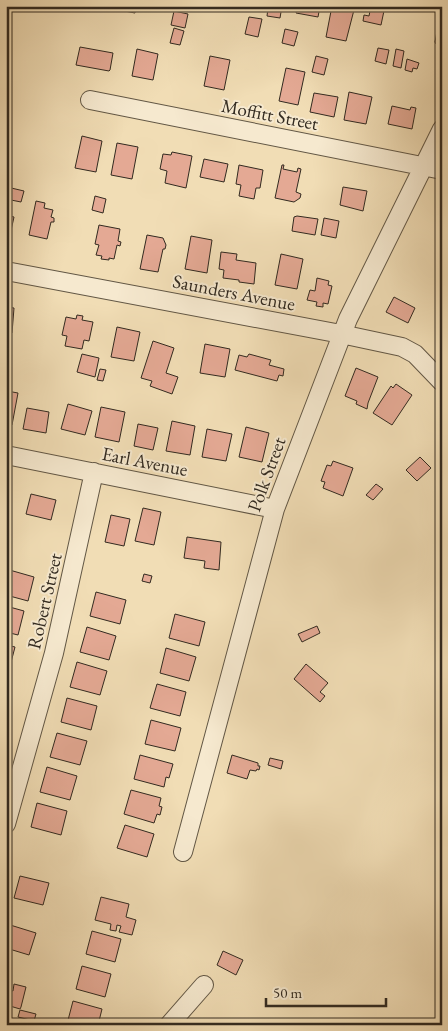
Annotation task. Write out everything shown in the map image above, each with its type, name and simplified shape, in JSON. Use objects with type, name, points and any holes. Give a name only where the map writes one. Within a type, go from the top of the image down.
[{"type":"street","name":"Moffitt Street","points":[[90,100],[442,170]]},
{"type":"street","name":"Polk Street","points":[[183,852],[275,509],[341,334],[442,129]]},
{"type":"street","name":"Saunders Avenue","points":[[6,271],[341,334],[402,348],[415,354],[442,382]]},
{"type":"street","name":"Earl Avenue","points":[[6,455],[275,509]]},
{"type":"street","name":"Robert Street","points":[[6,824],[54,653],[94,472]]},
{"type":"street","points":[[169,1025],[204,984]]},
{"type":"building","points":[[119,6],[136,6],[135,13],[119,10]]},
{"type":"building","points":[[263,6],[282,6],[280,18],[267,16],[268,8]]},
{"type":"building","points":[[298,6],[320,6],[318,17],[296,13]]},
{"type":"building","points":[[332,6],[355,6],[346,41],[326,37]]},
{"type":"building","points":[[371,6],[385,6],[381,25],[363,21],[364,15],[369,16]]},
{"type":"building","points":[[174,11],[188,14],[185,28],[171,25]]},
{"type":"building","points":[[249,17],[262,19],[258,37],[245,34]]},
{"type":"building","points":[[439,20],[442,21],[442,45],[435,42]]},
{"type":"building","points":[[174,28],[184,31],[180,45],[170,43]]},
{"type":"building","points":[[285,29],[298,32],[294,46],[282,43]]},
{"type":"building","points":[[80,47],[113,53],[110,70],[76,65]]},
{"type":"building","points":[[378,48],[389,50],[386,64],[375,61]]},
{"type":"building","points":[[137,49],[158,54],[153,80],[132,76]]},
{"type":"building","points":[[396,49],[404,51],[401,68],[393,66]]},
{"type":"building","points":[[210,56],[230,60],[224,90],[204,86]]},
{"type":"building","points":[[316,56],[328,59],[324,75],[312,72]]},
{"type":"building","points":[[407,59],[419,63],[417,69],[413,68],[412,72],[405,70]]},
{"type":"building","points":[[286,68],[305,72],[298,105],[279,101]]},
{"type":"building","points":[[349,92],[372,97],[366,124],[344,120]]},
{"type":"building","points":[[314,93],[338,97],[334,117],[310,112]]},
{"type":"building","points":[[392,106],[410,110],[411,107],[416,108],[412,129],[388,124]]},
{"type":"building","points":[[82,136],[102,141],[96,172],[75,168]]},
{"type":"building","points":[[117,143],[138,147],[132,179],[111,175]]},
{"type":"building","points":[[172,152],[192,156],[186,188],[165,183],[167,171],[160,169],[163,154],[171,155]]},
{"type":"building","points":[[204,159],[228,164],[224,182],[200,177]]},
{"type":"building","points":[[239,165],[263,170],[260,188],[256,188],[254,199],[239,196],[241,185],[236,184]]},
{"type":"building","points":[[282,165],[284,165],[283,169],[297,172],[298,168],[301,169],[296,192],[301,194],[300,198],[294,202],[275,198]]},
{"type":"building","points":[[7,187],[24,191],[21,202],[6,199]]},
{"type":"building","points":[[343,187],[367,191],[363,211],[340,205]]},
{"type":"building","points":[[95,196],[106,199],[103,213],[92,210]]},
{"type":"building","points":[[36,201],[45,203],[44,208],[53,210],[51,217],[54,218],[54,222],[51,222],[47,239],[29,235]]},
{"type":"building","points":[[6,215],[14,217],[10,235],[6,234]]},
{"type":"building","points":[[294,217],[318,219],[315,235],[292,231]]},
{"type":"building","points":[[324,218],[339,221],[336,238],[321,235]]},
{"type":"building","points":[[99,225],[120,229],[118,241],[121,242],[120,246],[117,245],[114,259],[101,259],[102,256],[96,255],[99,245],[95,244]]},
{"type":"building","points":[[147,235],[163,238],[166,245],[165,249],[163,249],[158,272],[140,269]]},
{"type":"building","points":[[191,236],[212,240],[207,273],[185,269]]},
{"type":"building","points":[[221,252],[237,254],[236,260],[256,263],[254,284],[223,278],[224,270],[219,269]]},
{"type":"building","points":[[281,254],[303,259],[297,289],[275,285]]},
{"type":"building","points":[[317,278],[329,281],[328,285],[332,286],[328,304],[323,303],[323,307],[316,306],[317,302],[307,300],[310,290],[315,291]]},
{"type":"building","points":[[394,297],[415,308],[408,323],[386,312]]},
{"type":"building","points":[[6,307],[14,308],[12,333],[6,332]]},
{"type":"building","points":[[77,315],[83,316],[82,320],[93,322],[89,341],[84,340],[82,349],[65,346],[67,336],[62,335],[66,317],[76,319]]},
{"type":"building","points":[[117,327],[140,332],[134,361],[111,357]]},
{"type":"building","points":[[153,341],[174,348],[166,373],[178,377],[172,394],[150,386],[152,381],[141,378]]},
{"type":"building","points":[[205,344],[230,349],[225,377],[200,373]]},
{"type":"building","points":[[82,354],[99,358],[95,377],[77,372]]},
{"type":"building","points":[[249,354],[271,360],[269,365],[284,369],[283,376],[279,375],[277,381],[235,370],[239,355],[247,357]]},
{"type":"building","points":[[356,368],[378,377],[367,409],[356,404],[357,401],[345,396]]},
{"type":"building","points":[[100,369],[106,370],[103,381],[97,380]]},
{"type":"building","points":[[396,384],[412,395],[392,425],[373,413],[391,386],[393,388]]},
{"type":"building","points":[[7,391],[18,393],[12,425],[6,424]]},
{"type":"building","points":[[68,404],[92,411],[85,435],[61,429]]},
{"type":"building","points":[[101,407],[125,412],[119,442],[95,437]]},
{"type":"building","points":[[27,408],[49,412],[46,433],[23,429]]},
{"type":"building","points":[[172,421],[195,426],[190,455],[166,451]]},
{"type":"building","points":[[138,424],[158,428],[153,450],[134,446]]},
{"type":"building","points":[[246,427],[269,433],[262,462],[239,457]]},
{"type":"building","points":[[207,429],[232,434],[226,461],[202,457]]},
{"type":"building","points":[[420,457],[431,468],[417,481],[406,470]]},
{"type":"building","points":[[333,461],[353,468],[343,496],[323,488],[325,482],[321,481],[327,465],[331,466]]},
{"type":"building","points":[[376,484],[383,489],[373,500],[366,495]]},
{"type":"building","points":[[31,494],[56,500],[51,520],[26,514]]},
{"type":"building","points":[[143,508],[161,512],[154,545],[135,541]]},
{"type":"building","points":[[111,515],[130,519],[124,546],[105,542]]},
{"type":"building","points":[[187,537],[221,542],[219,570],[204,568],[205,561],[184,558]]},
{"type":"building","points":[[6,569],[34,577],[28,601],[6,595]]},
{"type":"building","points":[[144,574],[152,576],[150,583],[142,581]]},
{"type":"building","points":[[96,592],[126,600],[120,624],[90,616]]},
{"type":"building","points":[[6,606],[24,611],[18,635],[6,632]]},
{"type":"building","points":[[175,614],[205,622],[199,646],[169,638]]},
{"type":"building","points":[[317,626],[320,633],[302,642],[298,634]]},
{"type":"building","points":[[87,627],[116,636],[109,660],[80,652]]},
{"type":"building","points":[[6,645],[15,647],[9,670],[6,669]]},
{"type":"building","points":[[166,648],[196,657],[189,681],[160,673]]},
{"type":"building","points":[[77,662],[107,671],[100,695],[70,687]]},
{"type":"building","points":[[306,664],[328,683],[320,692],[325,696],[320,702],[294,679]]},
{"type":"building","points":[[157,684],[186,692],[180,716],[150,708]]},
{"type":"building","points":[[67,698],[97,706],[91,730],[61,722]]},
{"type":"building","points":[[151,720],[181,728],[175,751],[145,744]]},
{"type":"building","points":[[57,733],[87,741],[80,765],[50,757]]},
{"type":"building","points":[[140,755],[173,764],[169,778],[166,777],[164,787],[134,779]]},
{"type":"building","points":[[232,755],[258,763],[258,766],[260,766],[259,770],[250,770],[247,779],[227,773]]},
{"type":"building","points":[[270,758],[283,761],[281,769],[268,765]]},
{"type":"building","points":[[47,767],[77,776],[70,800],[40,792]]},
{"type":"building","points":[[131,790],[161,798],[159,806],[162,807],[160,815],[157,814],[154,823],[124,814]]},
{"type":"building","points":[[37,803],[67,811],[61,835],[31,827]]},
{"type":"building","points":[[125,825],[154,834],[147,857],[117,848]]},
{"type":"building","points":[[20,876],[49,883],[43,905],[14,898]]},
{"type":"building","points":[[101,897],[129,904],[126,917],[136,920],[132,935],[119,932],[121,926],[117,925],[116,931],[110,930],[111,924],[95,920]]},
{"type":"building","points":[[7,924],[36,933],[29,955],[6,948]]},
{"type":"building","points":[[92,931],[121,939],[115,962],[86,954]]},
{"type":"building","points":[[223,951],[243,960],[236,975],[217,965]]},
{"type":"building","points":[[82,966],[111,974],[105,997],[76,989]]},
{"type":"building","points":[[14,984],[26,987],[20,1009],[10,1006],[9,1009],[6,1008],[6,989],[13,991]]},
{"type":"building","points":[[73,1001],[102,1009],[98,1025],[67,1024]]},
{"type":"building","points":[[20,1010],[36,1014],[34,1021],[18,1017]]}]
